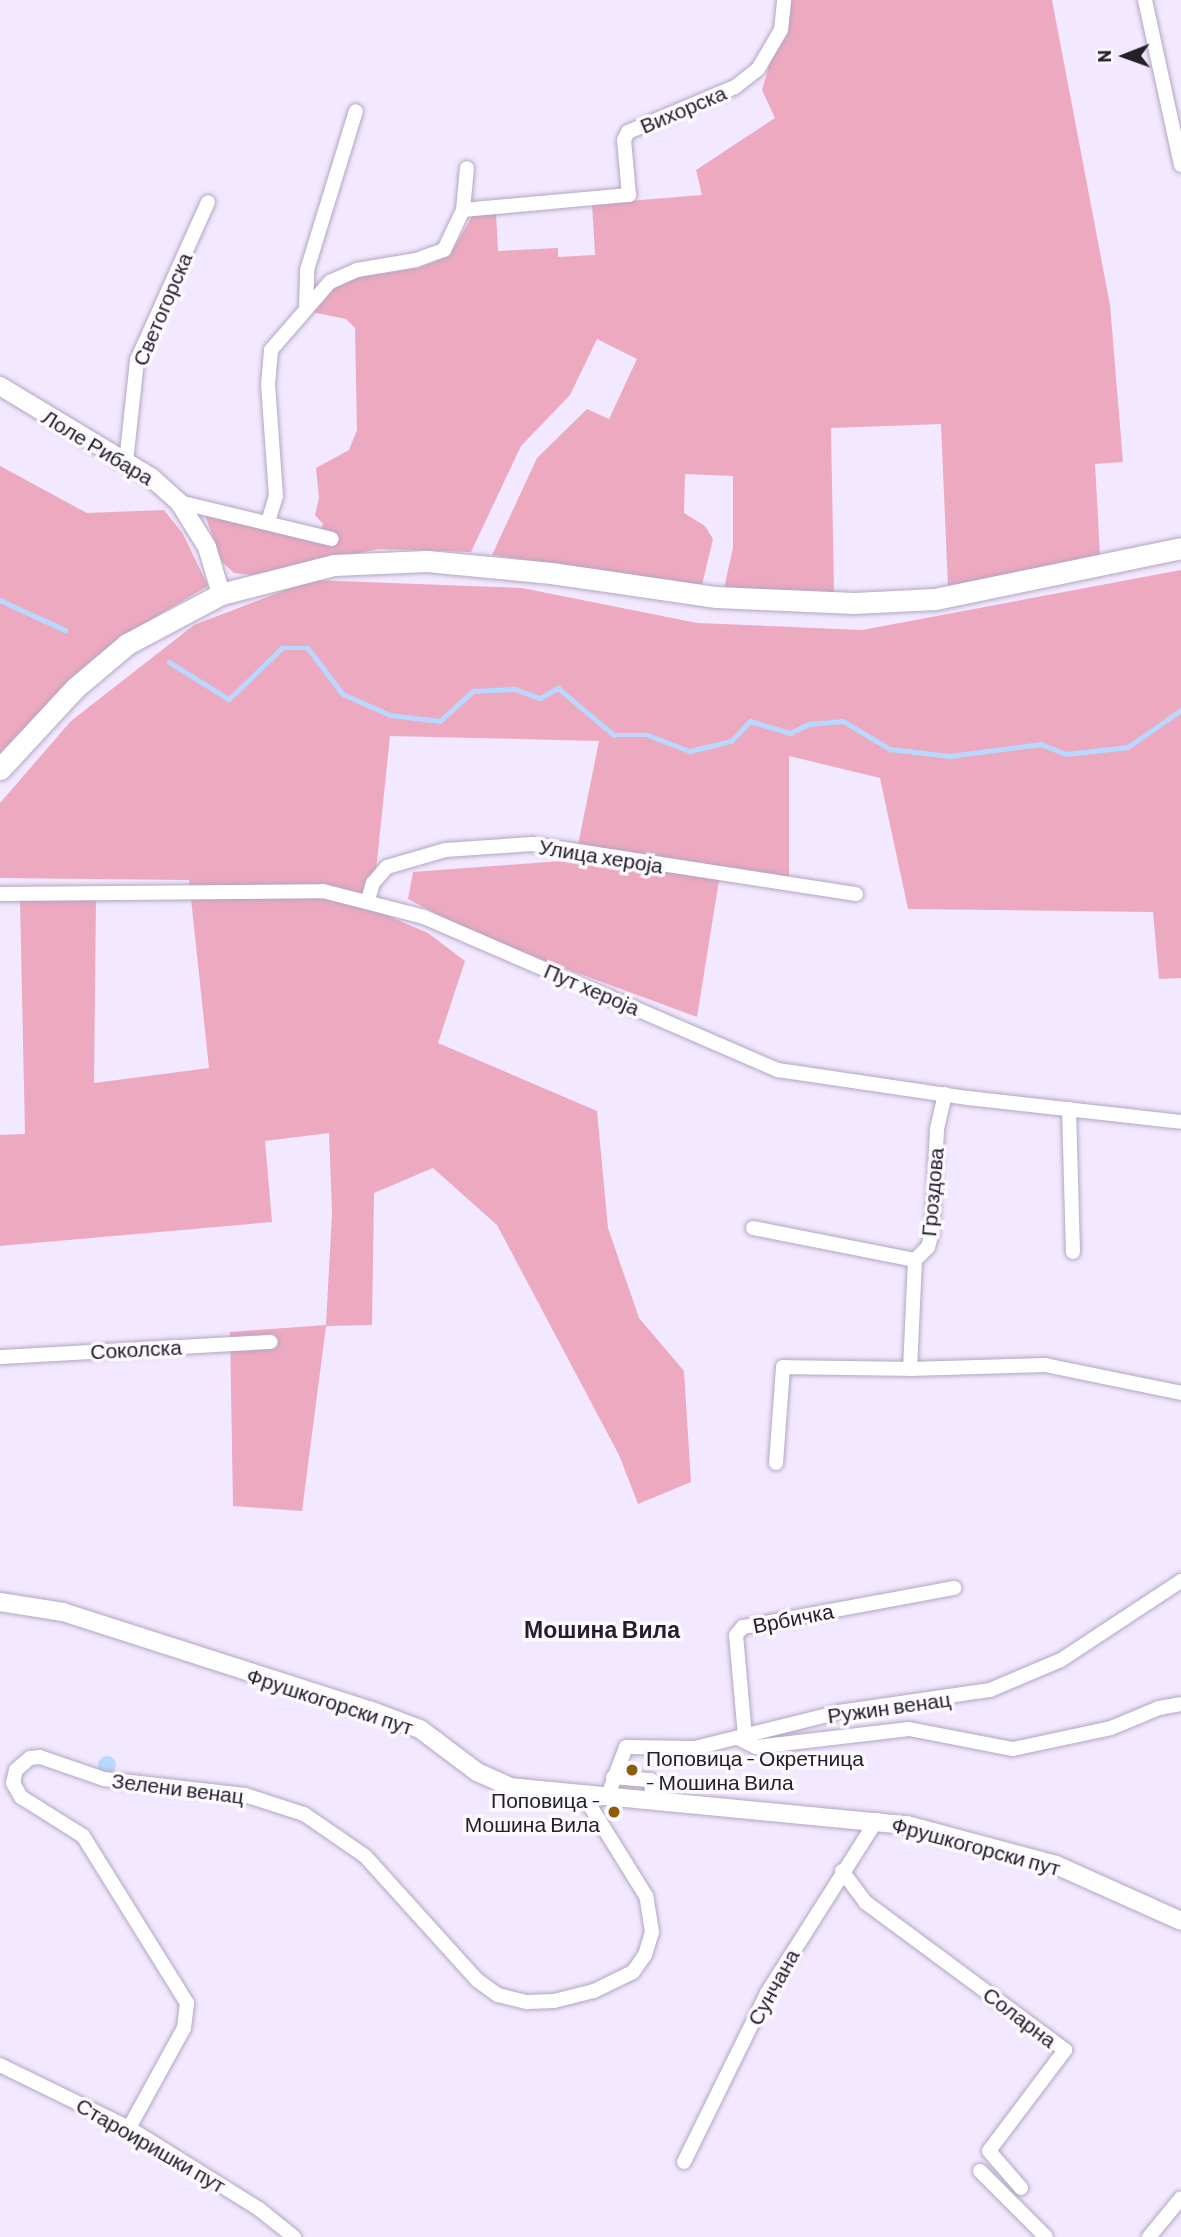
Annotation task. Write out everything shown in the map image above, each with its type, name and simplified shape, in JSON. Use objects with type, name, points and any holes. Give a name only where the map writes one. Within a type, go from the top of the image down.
[{"type":"main road","points":[[0,769],[98,667],[154,627],[221,594],[334,565],[377,561],[551,573],[716,597],[854,603],[935,599],[1181,548]]},
{"type":"street","name":"Вихорска","points":[[464,210],[629,195],[624,140],[628,132],[735,87],[758,69],[782,30],[784,0]]},
{"type":"street","points":[[1145,0],[1181,165]]},
{"type":"street","points":[[306,307],[307,270],[356,111]]},
{"type":"street","points":[[268,522],[276,478],[268,363],[271,350],[330,282],[357,270],[416,260],[444,250],[464,210],[467,168]]},
{"type":"street","name":"Светогорска","points":[[126,462],[137,360],[208,202]]},
{"type":"street","name":"Лоле Рибара","points":[[0,386],[126,462],[179,502],[207,547],[221,594]]},
{"type":"street","points":[[179,502],[332,539]]},
{"type":"street","name":"Улица хероја","points":[[368,900],[373,883],[387,867],[445,850],[532,845],[856,894]]},
{"type":"street","name":"Пут хероја","points":[[0,894],[323,891],[368,900],[424,917],[764,1066],[945,1094],[1181,1122]]},
{"type":"street","name":"Гроздова","points":[[910,1369],[915,1260],[928,1247],[932,1233],[937,1130],[945,1094]]},
{"type":"street","points":[[1069,1109],[1073,1252]]},
{"type":"street","points":[[753,1228],[915,1260]]},
{"type":"street","name":"Соколска","points":[[0,1357],[271,1342]]},
{"type":"street","points":[[776,1463],[783,1367],[910,1369],[1045,1366],[1181,1393]]},
{"type":"street","name":"Ружин венац","points":[[607,1798],[626,1747],[695,1748],[839,1712],[990,1690],[1061,1660],[1181,1581]]},
{"type":"street","name":"Врбичка","points":[[741,1737],[736,1636],[743,1627],[954,1588]]},
{"type":"street","name":"Фрушкогорски пут","points":[[0,1602],[63,1612],[369,1710],[420,1729],[477,1772],[510,1787],[584,1796],[877,1820],[936,1830],[1056,1865],[1181,1921]]},
{"type":"street","points":[[741,1737],[756,1747],[909,1729],[1013,1749],[1111,1728],[1159,1708],[1181,1704]]},
{"type":"street","name":"Зелени венац","points":[[129,2128],[184,2028],[187,2003],[83,1836],[21,1797],[13,1783],[16,1770],[30,1758],[40,1757],[104,1779],[245,1795],[304,1814],[365,1856],[477,1980],[498,1995],[527,2002],[554,2001],[594,1991],[633,1972],[645,1955],[652,1932],[646,1896],[584,1796]]},
{"type":"street","points":[[614,1777],[651,1780],[653,1801]]},
{"type":"street","name":"Сунчана","points":[[684,2162],[768,1993],[842,1871],[877,1820]]},
{"type":"street","name":"Соларна","points":[[842,1871],[865,1902],[1065,2050],[989,2151],[1021,2188]]},
{"type":"street","name":"Староиришки пут","points":[[0,2066],[129,2128],[259,2208],[294,2237]]},
{"type":"street","points":[[980,2171],[1046,2237]]},
{"type":"street","points":[[1149,2237],[1181,2197]]},
{"type":"shaded area","points":[[788,0],[1052,0],[1110,305],[1123,462],[1095,464],[1100,555],[948,587],[941,424],[831,428],[834,593],[724,588],[733,548],[733,476],[685,474],[684,513],[705,526],[713,539],[702,585],[492,555],[537,458],[587,409],[609,419],[637,359],[597,339],[570,395],[521,446],[471,552],[379,549],[251,575],[234,573],[222,562],[205,515],[318,537],[323,524],[315,515],[319,498],[316,468],[349,450],[357,430],[355,328],[346,319],[312,312],[334,288],[359,277],[418,268],[449,256],[473,215],[496,213],[498,251],[558,248],[558,257],[595,255],[592,204],[702,195],[696,170],[775,118],[762,90]]},
{"type":"shaded area","points":[[0,466],[87,513],[164,510],[183,534],[208,586],[150,620],[80,671],[0,753]]},
{"type":"shaded area","points":[[1181,570],[1181,978],[1159,979],[1153,912],[908,909],[880,778],[789,756],[789,888],[720,874],[697,1017],[480,937],[408,899],[413,872],[575,860],[599,741],[390,736],[372,909],[428,933],[465,961],[438,1043],[597,1111],[608,1228],[639,1318],[684,1371],[691,1482],[638,1504],[619,1455],[497,1225],[433,1168],[374,1193],[372,1325],[326,1326],[302,1511],[233,1506],[230,1332],[326,1325],[332,1213],[329,1133],[265,1141],[272,1222],[0,1246],[0,1135],[25,1134],[20,900],[96,900],[94,1083],[209,1068],[189,880],[0,878],[0,803],[71,721],[194,625],[311,580],[522,588],[697,623],[862,630]]},
{"type":"water","points":[[107,1756],[113,1759],[116,1765],[113,1771],[107,1774],[101,1771],[98,1765],[101,1759]]},
{"type":"waterway","points":[[0,600],[65,630]]},
{"type":"waterway","points":[[169,662],[229,699],[282,648],[308,648],[343,694],[390,715],[440,721],[473,691],[515,689],[540,698],[558,688],[614,735],[648,735],[690,751],[731,741],[750,721],[790,733],[809,724],[843,721],[890,749],[950,756],[1041,744],[1066,754],[1128,747],[1181,710]]},
{"type":"place","name":"Поповица - Окретница - Мошина Вила","points":[[632,1770]]},
{"type":"place","name":"Поповица - Мошина Вила","points":[[614,1812]]},
{"type":"district","name":"Мошина Вила","points":[[602,1629]]}]
